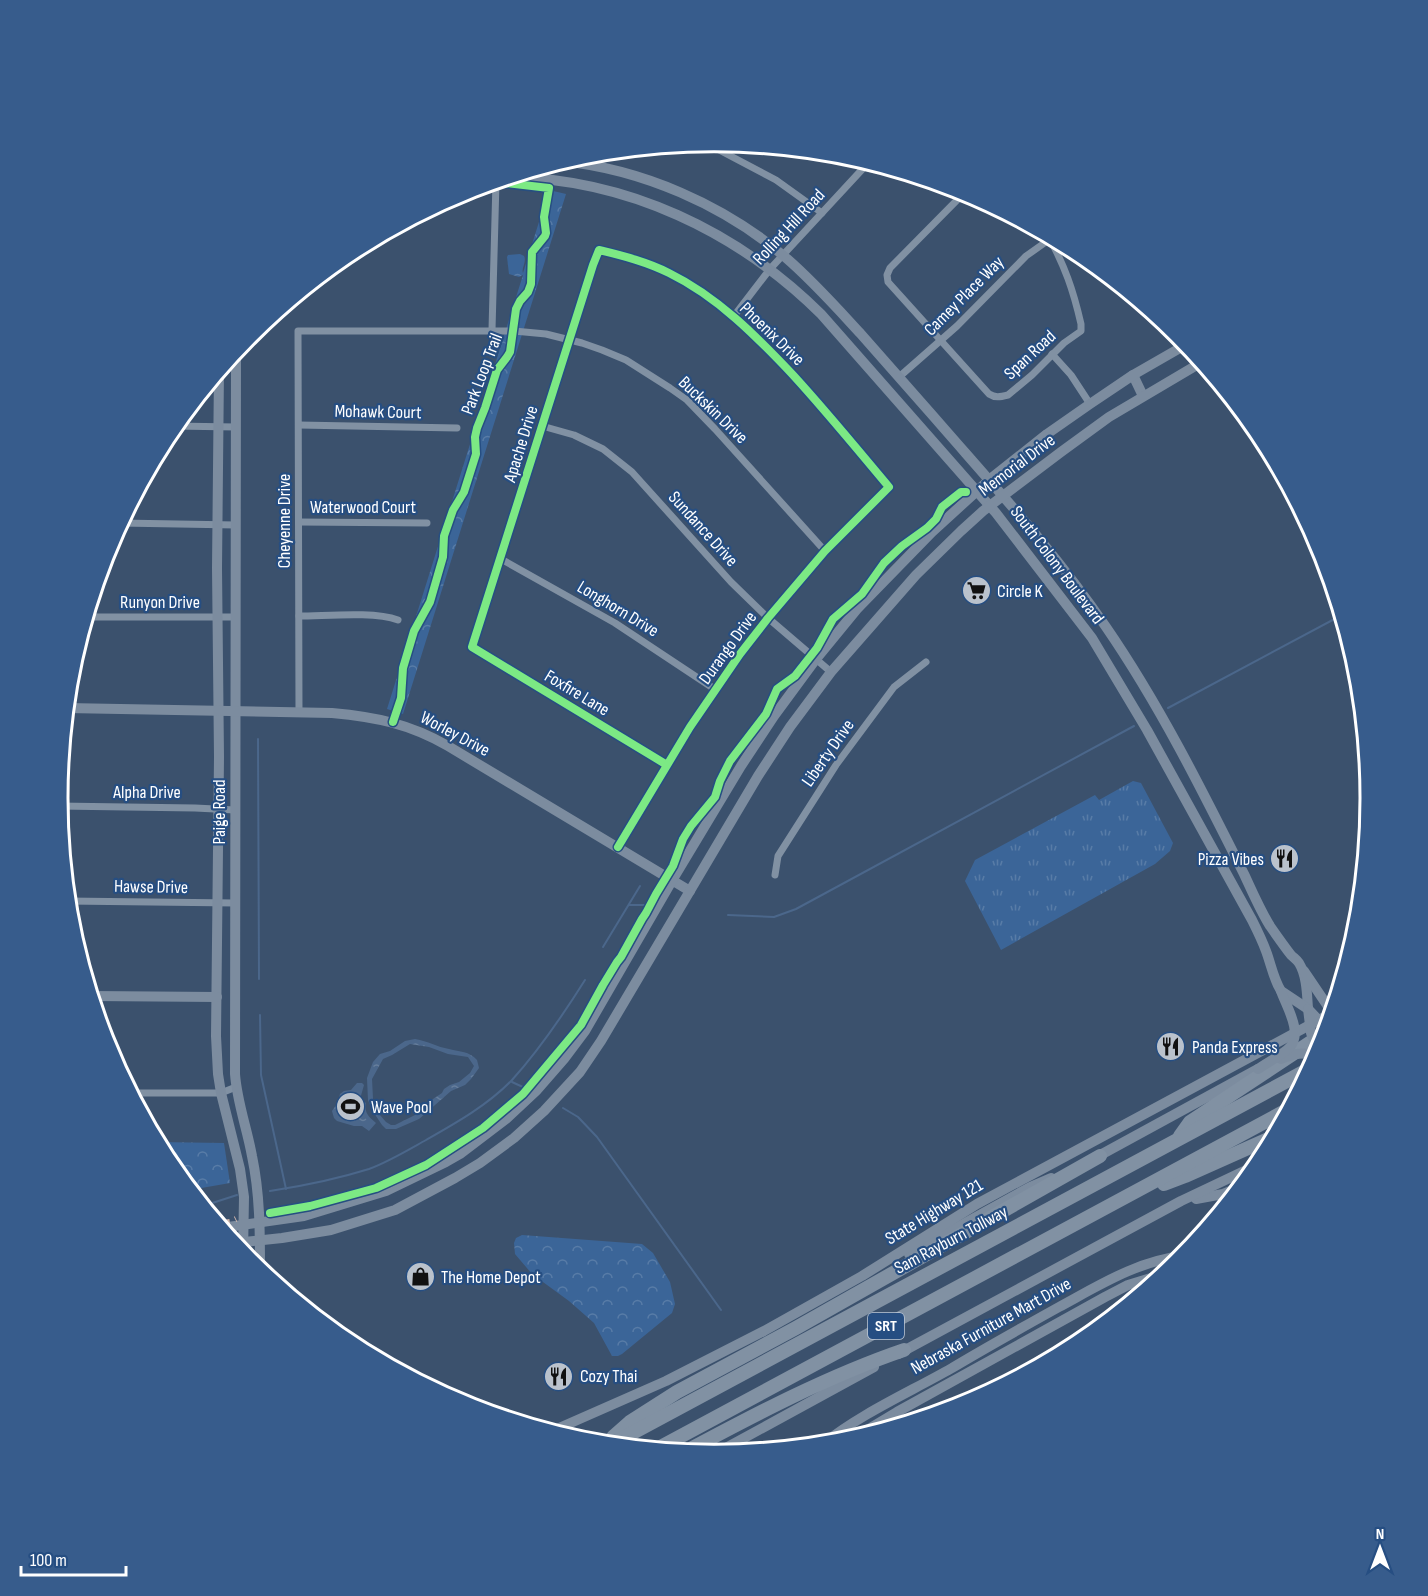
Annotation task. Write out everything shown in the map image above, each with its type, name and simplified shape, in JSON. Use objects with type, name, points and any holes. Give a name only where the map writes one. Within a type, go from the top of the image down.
[{"type":"highway","points":[[1177,1140],[1190,1122],[1313,1039]]},
{"type":"highway","name":"Sam Rayburn Tollway","points":[[623,1438],[1298,1075]]},
{"type":"highway","name":"SRT","points":[[669,1443],[1277,1115]]},
{"type":"highway","points":[[1114,1203],[1185,1176],[1261,1142]]},
{"type":"highway","points":[[614,1436],[630,1422],[677,1392],[796,1328],[1100,1156]]},
{"type":"highway","points":[[700,1444],[759,1412],[869,1362],[904,1350]]},
{"type":"main road","name":"South Colony Boulevard","points":[[588,164],[626,172],[684,194],[729,218],[783,255],[807,276],[1004,495],[1107,628],[1167,725],[1268,923],[1308,975],[1327,1004]]},
{"type":"main road","name":"South Colony Boulevard","points":[[532,178],[593,186],[668,210],[731,242],[770,269],[821,314],[990,506],[1092,638],[1147,730],[1262,939],[1275,980],[1281,991],[1308,1009],[1320,1022]]},
{"type":"main road","name":"Memorial Drive","points":[[231,1227],[304,1216],[386,1191],[460,1154],[506,1119],[537,1090],[585,1031],[741,766],[816,659],[857,609],[932,531],[989,480],[1047,434],[1090,404],[1133,375],[1178,349]]},
{"type":"main road","name":"Paige Road","points":[[236,363],[236,1087],[254,1161],[260,1204],[260,1258]]},
{"type":"main road","name":"Memorial Drive","points":[[245,1242],[331,1230],[395,1210],[480,1163],[514,1138],[544,1111],[580,1072],[601,1041],[758,776],[790,727],[831,672],[915,575],[961,531],[1004,495],[1109,417],[1195,366]]},
{"type":"main road","points":[[1133,375],[1143,396]]},
{"type":"main road","name":"Paige Road","points":[[219,383],[217,1045],[221,1093],[244,1197],[243,1225],[240,1237]]},
{"type":"main road","points":[[1092,638],[1107,628]]},
{"type":"main road","name":"Worley Drive","points":[[74,708],[333,712],[393,722],[428,734],[690,891]]},
{"type":"main road","points":[[1209,843],[1225,835]]},
{"type":"main road","points":[[1300,965],[1307,993],[1313,1039]]},
{"type":"main road","points":[[616,977],[632,987]]},
{"type":"main road","points":[[1258,1069],[1290,1046],[1294,1038],[1293,1021],[1281,991]]},
{"type":"main road","points":[[99,996],[217,998]]},
{"type":"main road","name":"State Highway 121","points":[[564,1426],[666,1381],[764,1331],[862,1276],[977,1204],[1322,1018]]},
{"type":"main road","points":[[862,1276],[917,1250],[1030,1187],[1100,1156],[1258,1069],[1294,1053],[1307,1054]]},
{"type":"main road","points":[[446,1162],[455,1178]]},
{"type":"main road","points":[[734,1444],[1180,1201],[1241,1172]]},
{"type":"main road","points":[[1180,1201],[1226,1193]]},
{"type":"main road","name":"Nebraska Furniture Mart Drive","points":[[839,1432],[856,1419],[1097,1286],[1132,1269],[1166,1259]]},
{"type":"main road","name":"Nebraska Furniture Mart Drive","points":[[880,1422],[1104,1297],[1144,1280]]},
{"type":"street","points":[[723,152],[776,180],[822,213]]},
{"type":"street","name":"Rolling Hill Road","points":[[734,316],[770,269],[862,169]]},
{"type":"street","points":[[492,330],[496,190]]},
{"type":"street","points":[[941,341],[888,282],[887,275],[890,268],[957,200]]},
{"type":"street","name":"Camey Place Way","points":[[899,377],[941,341],[1043,242]]},
{"type":"street","name":"Span Road","points":[[941,341],[988,393],[997,397],[1008,395],[1080,330],[1081,324],[1072,287],[1055,249]]},
{"type":"street","name":"Phoenix Drive","points":[[599,250],[629,257],[671,274],[734,316],[823,408],[889,487]]},
{"type":"street","name":"Apache Drive","points":[[472,647],[599,250]]},
{"type":"street","name":"Buckskin Drive","points":[[298,331],[492,330],[546,334],[602,350],[647,372],[687,400],[825,550]]},
{"type":"street","name":"Cheyenne Drive","points":[[298,331],[299,712]]},
{"type":"street","points":[[1052,354],[1071,375],[1090,404]]},
{"type":"street","name":"Mohawk Court","points":[[299,425],[457,428]]},
{"type":"street","points":[[185,426],[236,427]]},
{"type":"street","name":"Sundance Drive","points":[[542,426],[574,435],[603,450],[632,472],[731,582],[768,618],[831,672]]},
{"type":"street","name":"Durango Drive","points":[[618,847],[667,765],[740,654],[825,550],[889,487]]},
{"type":"street","name":"Waterwood Court","points":[[299,522],[427,522]]},
{"type":"street","points":[[129,523],[236,525]]},
{"type":"street","name":"Longhorn Drive","points":[[501,560],[615,623],[716,690]]},
{"type":"street","points":[[299,616],[374,615],[398,620]]},
{"type":"street","name":"Runyon Drive","points":[[94,617],[235,617]]},
{"type":"street","name":"Foxfire Lane","points":[[472,647],[667,765]]},
{"type":"street","name":"Liberty Drive","points":[[775,875],[778,856],[836,765],[894,687],[926,662]]},
{"type":"street","name":"Alpha Drive","points":[[68,806],[235,810]]},
{"type":"street","name":"Hawse Drive","points":[[76,901],[235,903]]},
{"type":"street","points":[[139,1093],[221,1093],[236,1087]]},
{"type":"green space","points":[[549,190],[566,194],[403,714],[387,709],[523,275],[519,277],[509,274],[507,257],[520,254],[524,256],[523,273]]},
{"type":"green space","points":[[1133,781],[1141,783],[1173,843],[1170,851],[1155,864],[1001,950],[965,881],[975,860],[1095,795],[1099,800]]},
{"type":"green space","points":[[167,1142],[224,1143],[230,1183],[199,1189]]},
{"type":"green space","points":[[522,1235],[642,1244],[653,1253],[670,1282],[675,1304],[672,1313],[622,1354],[612,1356],[594,1323],[532,1274],[515,1254],[514,1243],[516,1238]]},
{"type":"water","points":[[415,1039],[468,1053],[477,1060],[479,1068],[465,1085],[451,1091],[419,1119],[396,1129],[386,1129],[372,1110],[368,1100],[367,1078],[373,1062],[380,1054],[390,1051],[405,1041]],"holes":[[[410,1044],[429,1047],[448,1054],[468,1057],[474,1066],[470,1073],[459,1082],[444,1089],[415,1115],[391,1125],[379,1114],[373,1099],[372,1079],[383,1059]]]},
{"type":"water","name":"Wave Pool","points":[[357,1083],[364,1085],[360,1099],[366,1103],[366,1112],[376,1123],[369,1131],[362,1126],[337,1121],[332,1111],[340,1094],[351,1090]]},
{"type":"waterway","points":[[1168,708],[1334,619]]},
{"type":"waterway","points":[[728,915],[774,917],[796,909],[1134,726]]},
{"type":"waterway","points":[[258,739],[259,979]]},
{"type":"waterway","points":[[603,947],[640,886]]},
{"type":"waterway","points":[[629,905],[646,905]]},
{"type":"waterway","points":[[270,1191],[320,1182],[369,1169],[405,1152],[471,1113],[493,1098],[512,1080],[551,1032],[585,980]]},
{"type":"waterway","points":[[260,1015],[261,1075],[286,1189]]},
{"type":"waterway","points":[[512,1082],[525,1088]]},
{"type":"waterway","points":[[563,1108],[578,1117],[597,1137],[721,1310]]},
{"type":"waterway","points":[[211,1204],[237,1195]]},
{"type":"marked path","points":[[227,1223],[236,1219]]},
{"type":"cycle path","name":"Park Loop Trail","points":[[393,722],[401,698],[403,668],[414,631],[430,602],[443,557],[444,536],[453,510],[464,492],[476,454],[477,428],[497,370],[510,352],[516,309],[531,284],[532,252],[546,233],[544,217],[549,188],[513,184]]},
{"type":"cycle path","points":[[618,847],[690,727],[740,654],[825,551],[889,487],[793,375],[720,306],[687,283],[661,269],[599,250],[472,647],[667,765]]},
{"type":"cycle path","points":[[270,1213],[310,1206],[376,1188],[426,1165],[483,1128],[523,1094],[581,1025],[673,866],[683,839],[715,797],[730,761],[766,714],[777,689],[795,676],[817,648],[833,619],[862,594],[884,563],[902,546],[927,528],[936,519],[942,507],[961,492],[966,492]]},
{"type":"place","name":"Circle K","points":[[976,591]]},
{"type":"place","name":"Pizza Vibes","points":[[1285,859]]},
{"type":"place","name":"Panda Express","points":[[1171,1047]]},
{"type":"place","name":"Wave Pool","points":[[350,1107]]},
{"type":"place","name":"The Home Depot","points":[[420,1277]]},
{"type":"place","name":"Cozy Thai","points":[[559,1376]]}]
